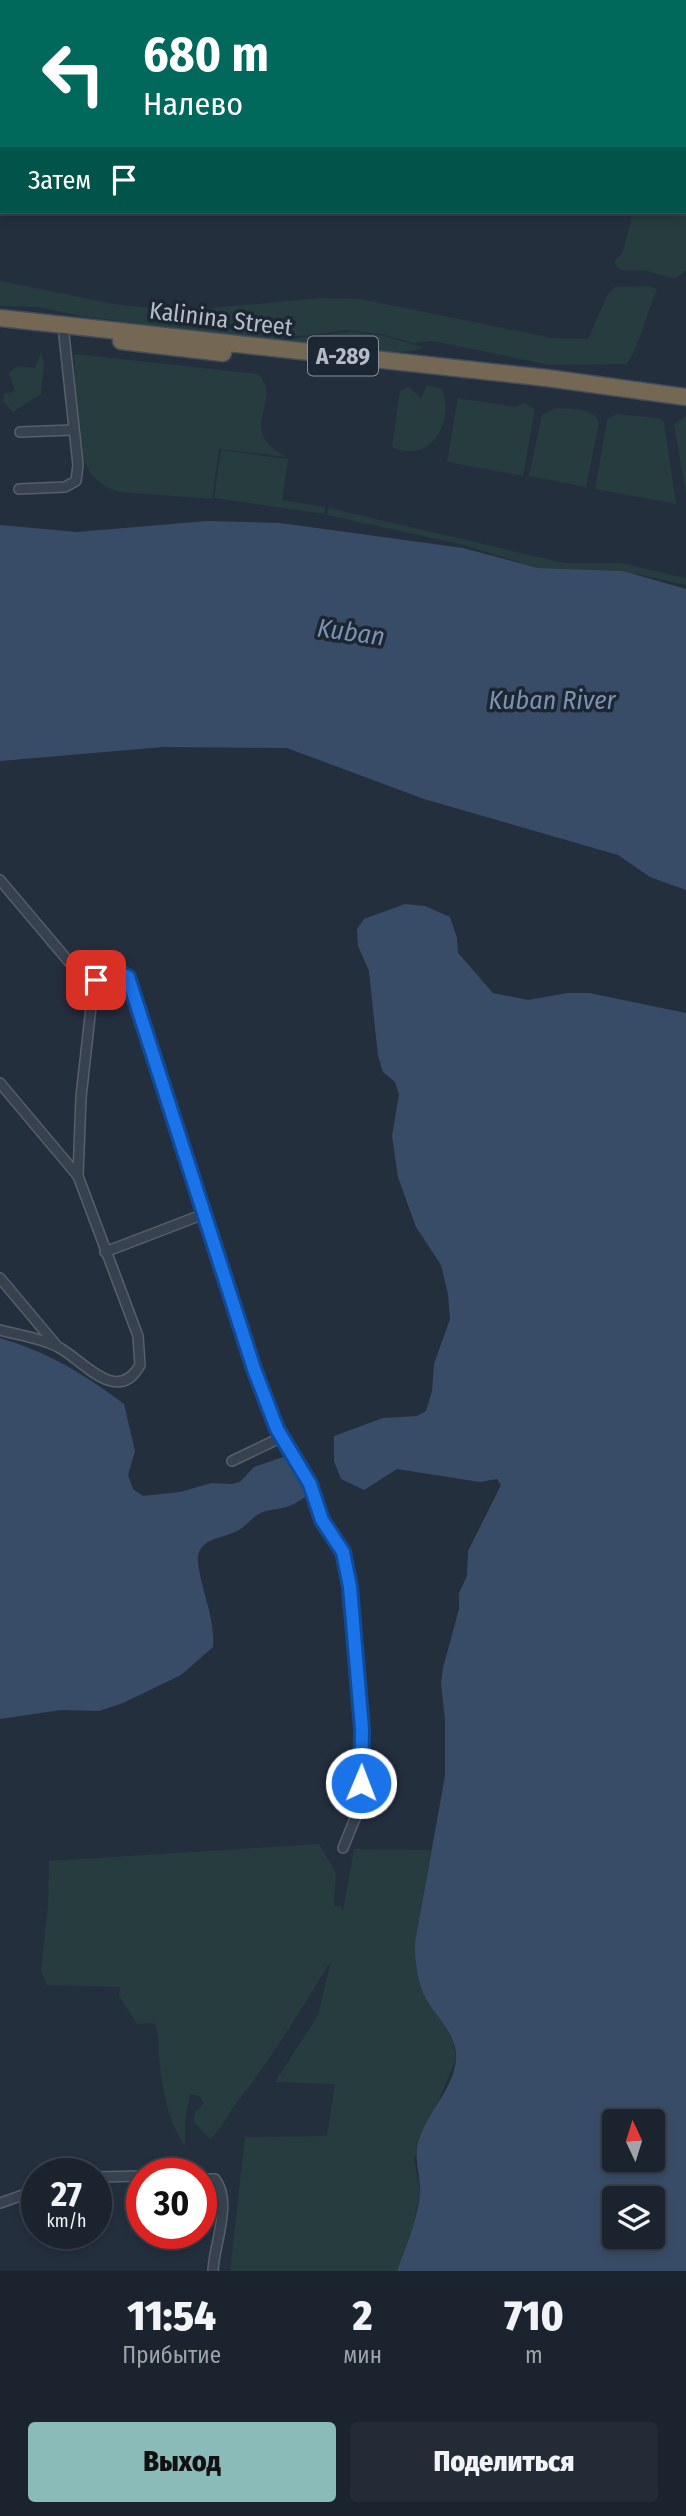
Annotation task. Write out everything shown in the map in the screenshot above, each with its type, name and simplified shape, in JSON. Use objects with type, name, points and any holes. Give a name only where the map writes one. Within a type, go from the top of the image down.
[{"type":"highway","name":"Kalinina Street","points":[[0,317],[547,378],[686,397]]},
{"type":"highway","name":"Kalinina Street","points":[[0,326],[686,405]]},
{"type":"street","points":[[19,489],[72,485],[76,481],[78,465],[64,335]]},
{"type":"street","points":[[20,432],[73,430]]},
{"type":"street","points":[[0,880],[70,963],[111,969],[128,977],[254,1369],[282,1437],[310,1484],[322,1520],[341,1547],[350,1587],[362,1729],[361,1804],[343,1847]]},
{"type":"street","points":[[78,1176],[81,1097],[93,989],[100,975],[111,969]]},
{"type":"street","points":[[0,1083],[78,1176],[138,1336],[139,1365],[132,1376],[110,1381],[94,1375],[59,1347],[0,1278]]},
{"type":"street","points":[[105,1252],[204,1214]]},
{"type":"street","points":[[0,1329],[59,1347]]},
{"type":"street","points":[[232,1461],[282,1437]]},
{"type":"street","points":[[217,2182],[223,2199],[217,2247]]},
{"type":"street","points":[[0,2203],[21,2196]]},
{"type":"street","points":[[214,2271],[217,2249]]},
{"type":"green space","points":[[632,214],[686,214],[686,270],[675,279],[647,271],[620,270],[614,262],[623,252]]},
{"type":"green space","points":[[0,281],[114,304],[180,311],[320,298],[361,299],[552,338],[588,339],[608,294],[615,287],[649,286],[657,289],[627,364],[550,365],[432,341],[414,343],[380,334],[347,330],[269,340],[80,316],[38,307],[0,306]]},
{"type":"green space","points":[[349,332],[380,335],[423,347],[412,351],[377,352],[282,340]]},
{"type":"green space","points":[[41,352],[44,364],[41,394],[13,412],[3,401],[4,394],[15,391],[9,373],[18,366],[35,368]]},
{"type":"green space","points":[[74,354],[258,374],[265,384],[267,394],[261,426],[263,436],[271,447],[287,457],[219,449],[212,499],[120,492],[109,488],[92,475],[82,451],[77,417]]},
{"type":"green space","points":[[427,385],[442,389],[445,415],[442,427],[428,446],[418,450],[406,451],[392,447],[400,391],[409,387],[421,398]]},
{"type":"green space","points":[[458,398],[515,407],[524,403],[535,409],[523,476],[447,462]]},
{"type":"green space","points":[[555,408],[587,411],[599,423],[586,487],[529,476],[542,415]]},
{"type":"green space","points":[[616,414],[658,418],[664,422],[676,504],[595,489],[607,420]]},
{"type":"green space","points":[[686,416],[686,494],[674,424]]},
{"type":"green space","points":[[221,450],[288,459],[282,500],[325,507],[324,514],[214,498]]},
{"type":"green space","points":[[329,508],[564,563],[620,563],[686,578],[686,585],[623,571],[538,568],[464,545],[327,515]]},
{"type":"green space","points":[[319,1844],[336,1873],[334,1906],[341,1906],[343,1911],[354,1849],[431,1850],[415,1942],[425,1997],[452,2036],[456,2059],[414,2159],[420,2192],[413,2226],[397,2271],[230,2271],[245,2137],[327,2136],[335,2084],[275,2082],[318,2015],[331,1961],[273,2052],[210,2139],[194,2122],[195,2112],[204,2103],[199,2096],[190,2094],[185,2121],[185,2146],[167,2105],[154,2023],[137,2024],[119,1996],[120,1987],[47,1985],[41,1971],[48,1905],[49,1861]]},
{"type":"water","name":"Kuban River","points":[[207,521],[280,523],[463,548],[538,568],[623,571],[686,589],[686,890],[650,877],[618,855],[424,799],[287,748],[163,747],[0,761],[0,525],[77,532]]},
{"type":"water","points":[[405,904],[425,906],[450,917],[457,938],[458,953],[493,993],[528,1000],[568,993],[589,993],[686,1013],[686,2271],[397,2271],[419,2204],[418,2145],[424,2127],[451,2080],[456,2060],[454,2043],[420,1986],[415,1949],[445,1776],[445,1720],[441,1683],[459,1609],[459,1593],[467,1576],[468,1551],[501,1485],[497,1479],[480,1482],[397,1469],[364,1490],[341,1479],[334,1461],[334,1436],[383,1418],[417,1416],[426,1411],[432,1391],[434,1364],[450,1319],[448,1294],[441,1265],[416,1227],[398,1177],[392,1136],[399,1094],[395,1082],[383,1072],[378,1056],[369,971],[358,946],[357,929],[364,919]]},
{"type":"water","points":[[0,1338],[65,1365],[124,1404],[135,1451],[128,1475],[133,1489],[143,1496],[180,1492],[212,1483],[240,1482],[254,1467],[286,1456],[294,1462],[308,1495],[290,1505],[263,1512],[241,1529],[211,1540],[201,1548],[198,1562],[212,1625],[213,1647],[181,1675],[123,1703],[99,1711],[61,1710],[0,1719]]},
{"type":"route","points":[[96,980],[111,969],[128,977],[254,1369],[277,1429],[310,1484],[322,1520],[341,1547],[350,1587],[362,1729],[361,1783]]},
{"type":"water label","name":"Kuban","points":[[351,632]]}]
